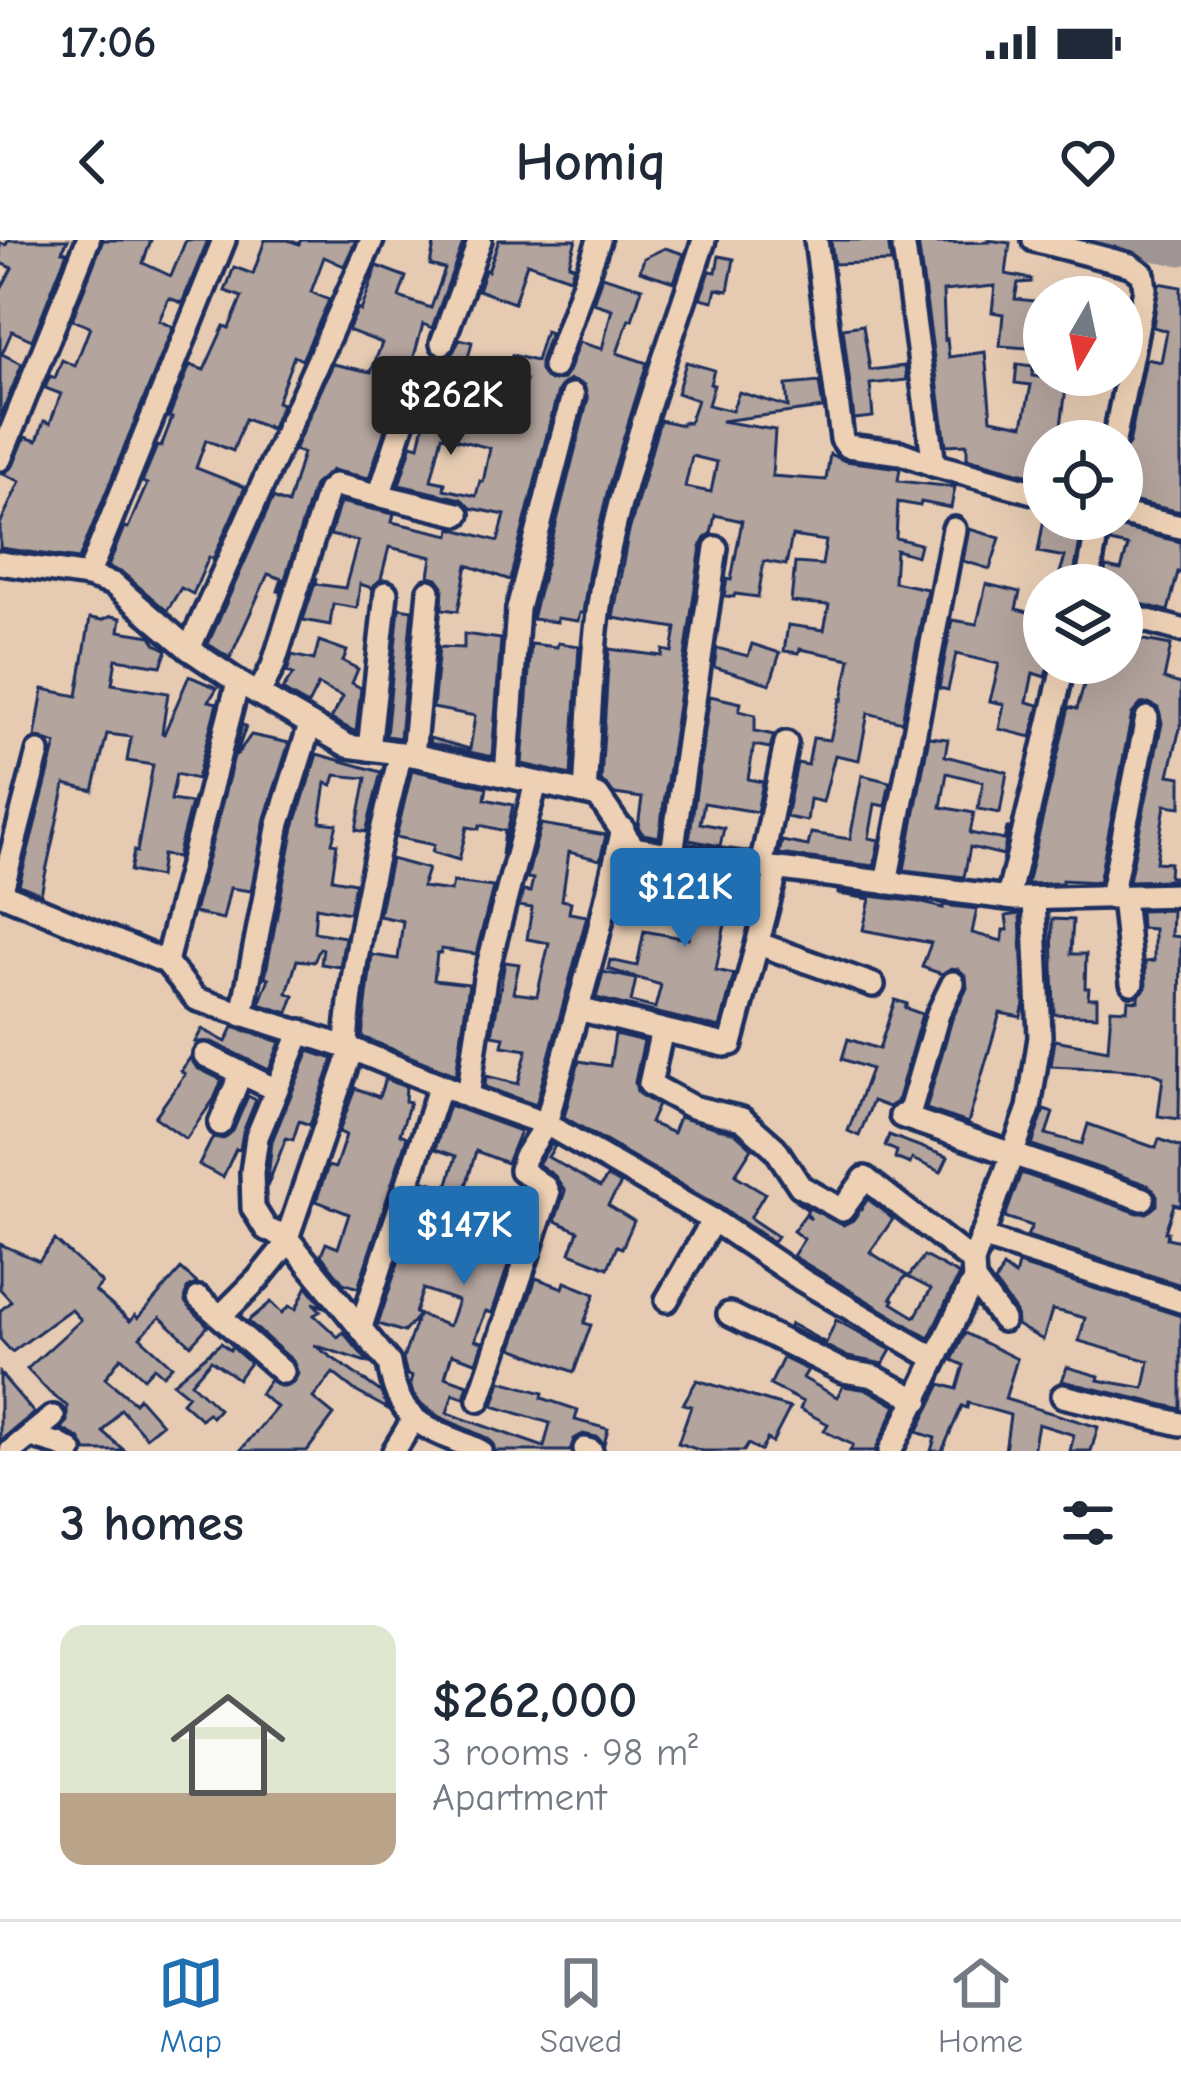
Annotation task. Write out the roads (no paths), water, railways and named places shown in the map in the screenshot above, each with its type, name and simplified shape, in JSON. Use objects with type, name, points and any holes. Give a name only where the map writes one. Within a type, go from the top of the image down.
[{"type":"street","points":[[0,459],[88,240]]},
{"type":"street","points":[[88,576],[224,240]]},
{"type":"street","points":[[189,649],[372,240]]},
{"type":"street","points":[[442,343],[480,240]]},
{"type":"street","points":[[554,367],[598,240]]},
{"type":"street","points":[[585,793],[605,568],[628,471],[704,240]]},
{"type":"street","points":[[816,240],[842,439],[847,446],[901,453],[1023,489]]},
{"type":"street","points":[[903,240],[934,465]]},
{"type":"street","points":[[1034,240],[1130,265],[1143,274],[1145,289],[1118,420]]},
{"type":"street","points":[[506,776],[518,609],[573,395]]},
{"type":"street","points":[[380,494],[411,398]]},
{"type":"street","points":[[259,694],[273,666],[328,491],[335,485],[458,514]]},
{"type":"street","points":[[1143,518],[1181,526]]},
{"type":"street","points":[[886,883],[954,529]]},
{"type":"street","points":[[672,854],[716,548]]},
{"type":"street","points":[[0,563],[113,584],[189,649],[348,746],[407,754],[598,796],[634,848],[1008,898],[1181,895]]},
{"type":"street","points":[[352,1049],[346,1042],[351,983],[367,890],[407,754],[429,591]]},
{"type":"street","points":[[369,749],[386,592]]},
{"type":"street","points":[[1143,618],[1180,626]]},
{"type":"street","points":[[166,962],[238,682]]},
{"type":"street","points":[[1008,898],[1059,684]]},
{"type":"street","points":[[1132,983],[1117,897],[1147,718]]},
{"type":"street","points":[[242,1015],[279,823],[310,725]]},
{"type":"street","points":[[578,1009],[731,1044],[759,944],[786,743]]},
{"type":"street","points":[[38,752],[1,894],[166,962],[196,999],[352,1049],[547,1124],[713,1220],[802,1280],[934,1358]]},
{"type":"street","points":[[468,1096],[485,978],[536,782]]},
{"type":"street","points":[[479,1400],[548,1195],[521,1170],[547,1124],[623,829]]},
{"type":"street","points":[[890,1451],[918,1400],[974,1271],[981,1237],[1029,1108],[1040,1037],[1034,899]]},
{"type":"street","points":[[759,944],[873,986]]},
{"type":"street","points":[[953,983],[904,1117],[1143,1199]]},
{"type":"street","points":[[662,1030],[650,1084],[692,1106],[742,1119],[775,1148],[800,1186],[842,1210],[865,1178],[974,1271],[1003,1320]]},
{"type":"street","points":[[301,1031],[257,1137],[253,1208],[266,1229],[288,1240],[389,1363],[393,1389],[413,1420],[480,1451]]},
{"type":"street","points":[[221,1316],[288,1240],[352,1049]]},
{"type":"street","points":[[205,1055],[276,1090]]},
{"type":"street","points":[[220,1124],[241,1073]]},
{"type":"street","points":[[361,1327],[440,1085]]},
{"type":"street","points":[[667,1300],[713,1220]]},
{"type":"street","points":[[981,1237],[1181,1301]]},
{"type":"street","points":[[199,1298],[283,1372]]},
{"type":"street","points":[[729,1314],[843,1371],[873,1376],[918,1400]]},
{"type":"street","points":[[1064,1396],[1181,1424]]},
{"type":"street","points":[[11,1451],[53,1417]]},
{"type":"street","points":[[394,1451],[413,1420]]},
{"type":"street","points":[[31,1436],[70,1451]]},
{"type":"waterway","points":[[1106,240],[1181,252]]}]
